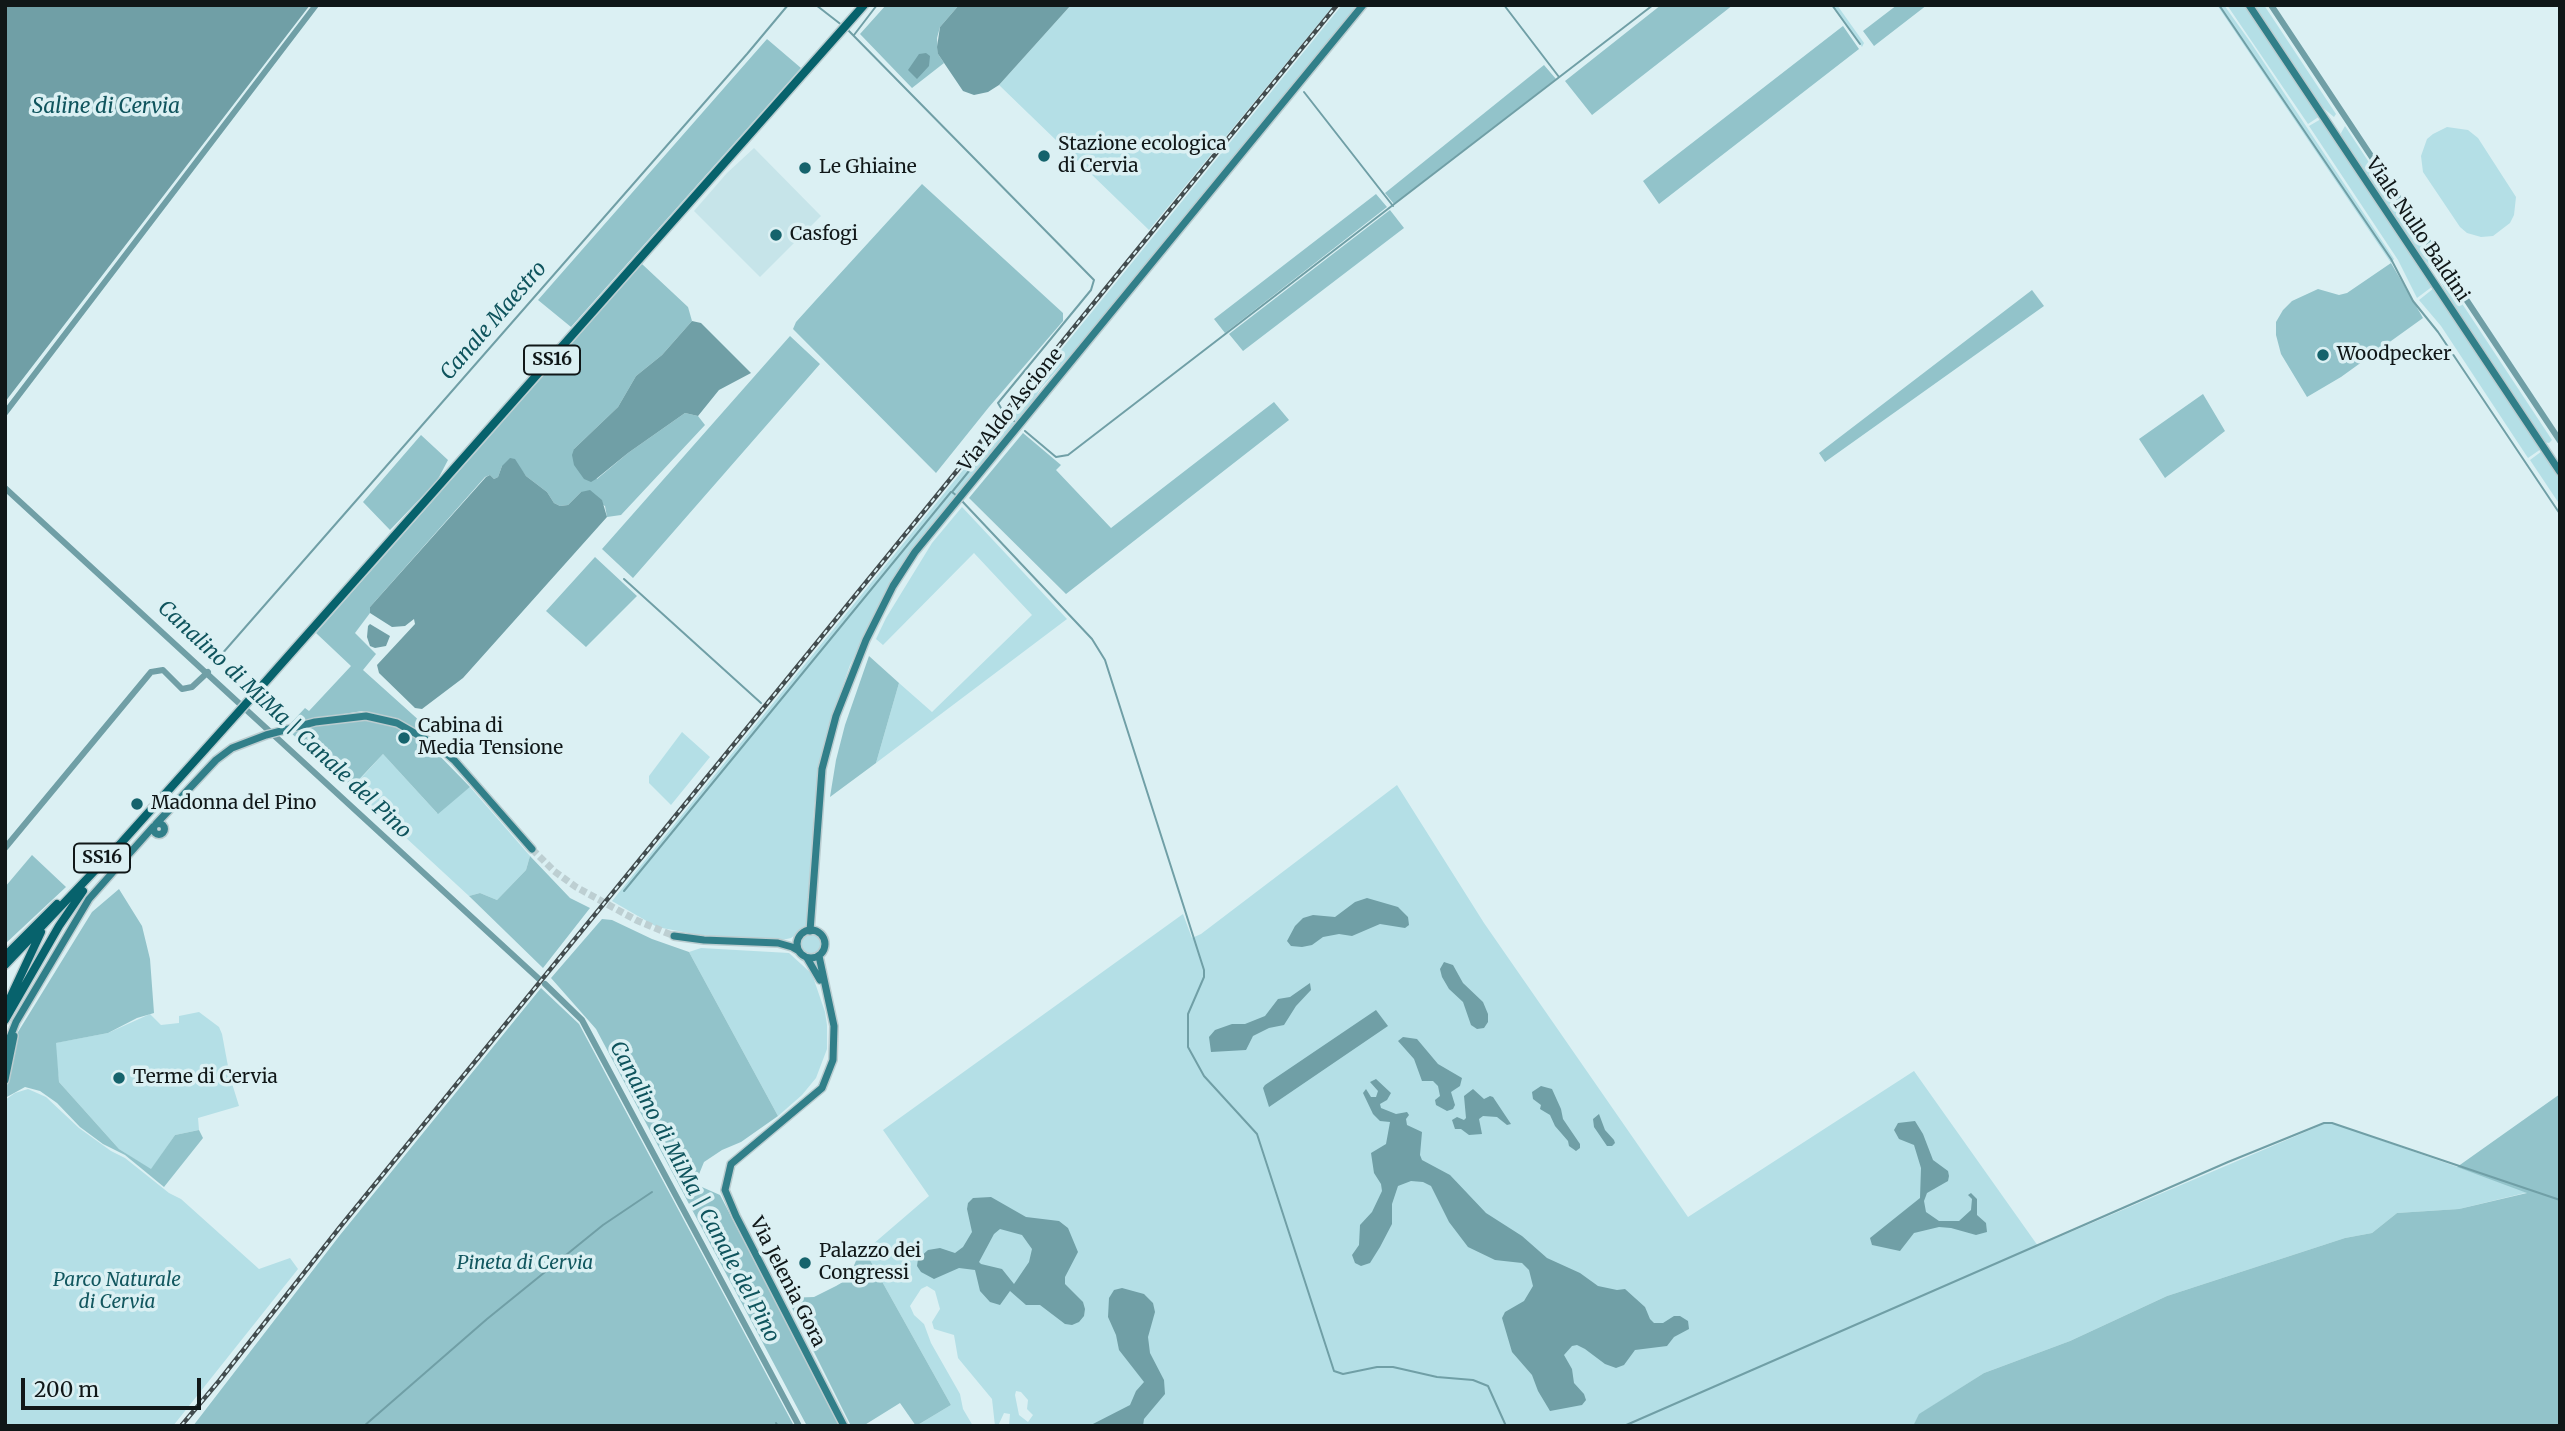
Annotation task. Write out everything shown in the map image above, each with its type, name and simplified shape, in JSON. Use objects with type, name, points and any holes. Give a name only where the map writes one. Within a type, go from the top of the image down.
[{"type":"main road","name":"SS16","points":[[5,956],[150,809],[238,713],[864,5]]},
{"type":"main road","name":"SS16","points":[[5,965],[150,809]]},
{"type":"main road","points":[[8,1009],[66,915],[82,892],[114,858],[122,842]]},
{"type":"main road","points":[[5,1020],[8,995],[54,907]]},
{"type":"street","name":"Via Aldo Ascione","points":[[810,931],[822,769],[836,716],[869,632],[893,586],[915,552],[1363,5]]},
{"type":"street","name":"Viale Nullo Baldini","points":[[2249,5],[2560,472]]},
{"type":"street","points":[[5,1050],[16,1022],[89,899],[223,754],[242,744],[316,721],[353,716],[376,717],[397,723],[447,753],[532,849]]},
{"type":"street","name":"Via Aldo Ascione","points":[[813,898],[814,919],[820,934]]},
{"type":"street","points":[[778,943],[799,938],[810,931],[820,934],[825,945],[819,956],[827,993]]},
{"type":"street","points":[[674,936],[778,943],[792,947],[807,958],[827,993]]},
{"type":"street","points":[[799,938],[799,951]]},
{"type":"street","points":[[807,958],[819,956]]},
{"type":"street","name":"Via Jelenia Gora","points":[[827,993],[835,1043],[833,1060],[822,1088],[731,1164],[725,1190],[844,1426]]},
{"type":"street","points":[[5,1080],[16,1022]]},
{"type":"shaded area","points":[[754,148],[821,216],[760,277],[694,211],[727,173]]},
{"type":"green space","points":[[886,5],[959,5],[940,27],[937,38],[938,54],[944,63],[912,88],[860,34]]},
{"type":"green space","points":[[1071,5],[1334,5],[1149,230],[999,85]]},
{"type":"green space","points":[[1342,5],[1358,5],[1089,334],[1041,388],[1029,408],[887,592],[850,665],[824,750],[814,807],[809,918],[806,927],[791,938],[782,940],[699,935],[657,927],[612,901]]},
{"type":"green space","points":[[1661,5],[1733,5],[1592,115],[1565,81]]},
{"type":"green space","points":[[1831,5],[1837,5],[1864,43],[1862,47]]},
{"type":"green space","points":[[1897,5],[1927,5],[1874,46],[1863,31]]},
{"type":"green space","points":[[2217,5],[2224,5],[2251,43],[2394,259],[2391,263]]},
{"type":"green space","points":[[2227,5],[2245,5],[2320,116],[2308,124]]},
{"type":"green space","points":[[2252,5],[2264,5],[2336,114],[2334,117],[2322,107]]},
{"type":"green space","points":[[1843,26],[1859,49],[1659,204],[1643,181]]},
{"type":"green space","points":[[767,39],[801,68],[571,327],[538,300]]},
{"type":"green space","points":[[1544,65],[1556,79],[1394,204],[1385,193]]},
{"type":"green space","points":[[2321,119],[2433,286],[2417,298],[2398,260],[2309,126]]},
{"type":"green space","points":[[2345,126],[2552,440],[2549,443],[2544,442],[2456,310],[2437,275],[2416,249],[2342,138],[2341,133]]},
{"type":"green space","points":[[2447,127],[2468,130],[2478,138],[2516,197],[2510,223],[2493,236],[2481,237],[2467,233],[2460,227],[2423,172],[2421,156],[2427,139]]},
{"type":"green space","points":[[922,184],[1063,313],[1063,321],[936,473],[793,329],[796,322]]},
{"type":"green space","points":[[1376,194],[1387,207],[1225,333],[1214,319]]},
{"type":"green space","points":[[1390,210],[1404,228],[1243,351],[1229,334]]},
{"type":"green space","points":[[2391,263],[2423,318],[2341,377],[2307,397],[2281,354],[2276,322],[2283,310],[2292,301],[2318,289],[2339,295],[2347,293]]},
{"type":"green space","points":[[642,264],[688,307],[692,321],[662,355],[636,376],[618,407],[574,449],[597,479],[628,453],[685,413],[698,416],[705,425],[621,515],[607,517],[605,506],[581,492],[568,505],[560,506],[520,468],[502,466],[498,477],[485,477],[370,607],[370,613],[355,633],[376,654],[363,670],[422,723],[419,732],[395,718],[362,711],[291,723],[305,708],[309,711],[351,666],[316,633]]},
{"type":"green space","points":[[2434,288],[2541,449],[2528,458],[2441,326],[2419,300]]},
{"type":"green space","points":[[2032,290],[2044,306],[1825,462],[1819,453]]},
{"type":"green space","points":[[790,336],[820,364],[633,578],[602,549]]},
{"type":"green space","points":[[2203,394],[2225,431],[2165,478],[2139,439]]},
{"type":"green space","points":[[1274,402],[1289,420],[1066,594],[969,498],[1023,433],[1061,465],[1056,470],[1111,528]]},
{"type":"green space","points":[[421,435],[448,460],[437,481],[390,530],[363,502]]},
{"type":"green space","points":[[2542,451],[2560,478],[2560,505],[2530,460]]},
{"type":"green space","points":[[962,507],[1067,619],[876,763],[899,683],[932,712],[1032,615],[974,553],[883,645],[876,639],[932,543]]},
{"type":"green space","points":[[595,557],[637,596],[586,647],[546,611]]},
{"type":"green space","points":[[869,656],[899,683],[876,763],[830,797],[845,725]]},
{"type":"green space","points":[[371,720],[394,726],[432,748],[470,787],[438,814],[383,754],[351,788],[290,732],[319,723]]},
{"type":"green space","points":[[682,732],[710,757],[671,805],[649,783],[649,776]]},
{"type":"green space","points":[[383,754],[437,813],[470,787],[530,856],[526,870],[497,900],[480,893],[469,896],[352,788]]},
{"type":"green space","points":[[1397,785],[1484,923],[1688,1217],[1914,1071],[2038,1246],[2324,1124],[2332,1123],[2529,1192],[2459,1209],[2397,1213],[2372,1233],[2345,1238],[2167,1296],[2070,1341],[1984,1373],[1920,1414],[1913,1426],[1009,1426],[1010,1414],[1004,1413],[998,1426],[995,1426],[992,1399],[958,1358],[954,1335],[934,1329],[932,1322],[940,1309],[935,1291],[927,1286],[921,1289],[910,1306],[914,1315],[924,1324],[931,1343],[960,1394],[963,1409],[973,1426],[916,1426],[951,1405],[865,1251],[929,1196],[883,1130],[1183,914],[1192,938],[1201,934]],"holes":[[[1016,1391],[1021,1392],[1028,1400],[1027,1409],[1033,1415],[1028,1422],[1019,1415],[1015,1395]]]},
{"type":"green space","points":[[32,855],[66,887],[5,944],[5,887]]},
{"type":"green space","points":[[530,856],[570,898],[590,908],[543,968],[469,896],[480,893],[497,900],[526,870]]},
{"type":"green space","points":[[119,889],[142,926],[150,959],[154,1013],[137,1018],[108,1033],[56,1043],[59,1082],[119,1149],[151,1169],[175,1135],[199,1130],[203,1138],[164,1187],[125,1155],[103,1144],[80,1127],[57,1103],[40,1091],[25,1087],[5,1098],[5,1041],[13,1053],[18,1032],[92,912]]},
{"type":"green space","points":[[602,919],[612,920],[652,939],[689,952],[778,1116],[741,1142],[704,1162],[695,1184],[720,1195],[840,1426],[807,1426],[596,1029],[551,978]]},
{"type":"green space","points":[[811,934],[819,937],[822,945],[819,953],[811,956],[803,953],[800,945],[803,937]]},
{"type":"green space","points":[[701,948],[789,953],[812,974],[825,1012],[827,1049],[816,1078],[802,1095],[778,1116],[689,952]]},
{"type":"green space","name":"Pineta di Cervia","points":[[541,988],[579,1024],[794,1426],[193,1426],[340,1235]]},
{"type":"green space","points":[[199,1012],[219,1027],[222,1034],[239,1106],[198,1118],[199,1130],[175,1135],[151,1170],[119,1149],[59,1082],[55,1043],[108,1033],[150,1014],[161,1025],[179,1023],[179,1016]]},
{"type":"green space","name":"Parco Naturale di Cervia","points":[[28,1089],[46,1097],[79,1128],[181,1199],[259,1269],[290,1258],[298,1269],[173,1426],[5,1426],[5,1100]]},
{"type":"green space","points":[[2560,1094],[2560,1426],[1913,1426],[1919,1414],[1984,1373],[2070,1341],[2167,1296],[2345,1238],[2372,1233],[2397,1213],[2459,1209],[2527,1193],[2457,1167]]},
{"type":"green space","points":[[865,1251],[951,1405],[916,1426],[900,1403],[863,1426],[851,1426],[787,1298],[814,1297],[848,1279],[859,1254]]},
{"type":"water","name":"Saline di Cervia","points":[[5,5],[310,5],[5,402]]},
{"type":"water","points":[[959,5],[1071,5],[999,85],[988,92],[974,95],[963,91],[938,54],[940,27]]},
{"type":"water","points":[[926,53],[930,56],[929,66],[917,79],[908,70],[919,54]]},
{"type":"water","points":[[692,321],[701,323],[751,373],[719,390],[698,416],[685,413],[596,479],[591,482],[584,479],[574,465],[574,449],[618,407],[636,376],[662,355]]},
{"type":"water","points":[[510,458],[515,459],[526,476],[547,492],[554,503],[560,506],[568,505],[581,492],[590,490],[602,500],[607,517],[463,678],[422,709],[415,708],[379,673],[377,665],[415,624],[414,619],[405,626],[392,627],[370,613],[370,607],[486,477],[498,477],[502,466]]},
{"type":"water","points":[[370,624],[390,636],[386,646],[370,646],[367,637]]},
{"type":"water","points":[[1367,898],[1398,907],[1408,917],[1409,925],[1405,928],[1380,924],[1352,936],[1339,934],[1323,937],[1312,945],[1302,947],[1291,946],[1287,941],[1303,918],[1313,915],[1335,917],[1355,902]]},
{"type":"water","points":[[1444,962],[1453,965],[1463,983],[1483,1002],[1488,1014],[1488,1022],[1484,1028],[1477,1029],[1471,1025],[1463,1002],[1449,989],[1440,969]]},
{"type":"water","points":[[1310,983],[1311,990],[1296,1006],[1284,1025],[1269,1028],[1253,1036],[1246,1050],[1211,1052],[1209,1037],[1215,1030],[1232,1024],[1245,1024],[1265,1016],[1278,999],[1290,997]]},
{"type":"water","points":[[1376,1010],[1388,1026],[1269,1107],[1263,1088],[1265,1085]]},
{"type":"water","points":[[1403,1037],[1417,1039],[1438,1064],[1462,1078],[1460,1086],[1451,1092],[1455,1105],[1453,1109],[1447,1111],[1436,1105],[1435,1100],[1440,1096],[1438,1086],[1433,1081],[1422,1081],[1414,1059],[1398,1041]]},
{"type":"water","points":[[1376,1079],[1391,1093],[1387,1100],[1380,1104],[1381,1108],[1396,1114],[1407,1112],[1407,1125],[1422,1132],[1422,1160],[1450,1175],[1486,1213],[1522,1236],[1547,1258],[1580,1273],[1598,1286],[1625,1289],[1645,1307],[1654,1323],[1663,1323],[1674,1316],[1680,1316],[1688,1321],[1689,1329],[1674,1337],[1667,1346],[1635,1350],[1624,1365],[1616,1368],[1605,1364],[1577,1345],[1572,1346],[1564,1355],[1572,1369],[1574,1383],[1586,1400],[1582,1405],[1550,1411],[1532,1375],[1512,1352],[1502,1318],[1505,1312],[1524,1301],[1533,1286],[1529,1270],[1522,1263],[1495,1260],[1468,1247],[1449,1222],[1431,1186],[1411,1181],[1398,1186],[1392,1204],[1392,1224],[1380,1247],[1370,1263],[1361,1266],[1355,1263],[1352,1255],[1359,1245],[1360,1225],[1372,1212],[1382,1191],[1374,1173],[1371,1153],[1386,1144],[1390,1122],[1380,1121],[1373,1114],[1363,1093],[1366,1089],[1371,1097],[1376,1097],[1378,1091],[1370,1082]]},
{"type":"water","points":[[1541,1086],[1552,1089],[1563,1119],[1580,1144],[1576,1151],[1569,1146],[1550,1115],[1540,1109],[1541,1105],[1533,1099],[1532,1092]]},
{"type":"water","points":[[1473,1089],[1484,1099],[1493,1097],[1511,1124],[1507,1125],[1497,1117],[1483,1116],[1479,1119],[1482,1134],[1469,1135],[1461,1129],[1455,1129],[1452,1120],[1457,1117],[1464,1120],[1466,1118],[1464,1096]]},
{"type":"water","points":[[1599,1114],[1605,1130],[1614,1140],[1612,1146],[1607,1146],[1594,1127],[1593,1119]]},
{"type":"water","points":[[1915,1121],[1933,1160],[1948,1171],[1949,1176],[1948,1181],[1927,1193],[1924,1201],[1926,1212],[1939,1221],[1959,1221],[1971,1210],[1972,1199],[1968,1195],[1971,1193],[1977,1199],[1977,1215],[1986,1223],[1987,1232],[1976,1235],[1939,1227],[1914,1233],[1900,1251],[1872,1245],[1870,1238],[1920,1198],[1921,1168],[1914,1145],[1899,1139],[1894,1130],[1898,1123]]},
{"type":"water","points":[[991,1197],[1026,1217],[1059,1221],[1068,1228],[1078,1252],[1065,1277],[1065,1284],[1083,1302],[1084,1316],[1079,1322],[1065,1324],[1040,1305],[1026,1305],[1010,1291],[1000,1305],[990,1302],[980,1291],[975,1270],[959,1268],[934,1279],[921,1272],[917,1266],[918,1259],[928,1250],[940,1248],[955,1253],[963,1247],[972,1232],[967,1209],[973,1198]],"holes":[[[1000,1229],[1022,1235],[1032,1249],[1029,1262],[1014,1284],[1002,1269],[979,1262],[994,1234]]]},
{"type":"water","points":[[1122,1288],[1144,1294],[1153,1303],[1155,1312],[1148,1337],[1150,1353],[1164,1380],[1165,1394],[1144,1419],[1143,1426],[1089,1426],[1130,1405],[1136,1391],[1144,1382],[1119,1350],[1108,1317],[1109,1298],[1114,1290]]},
{"type":"waterway","points":[[5,413],[316,5]]},
{"type":"waterway","name":"Canale Maestro","points":[[221,655],[788,5]]},
{"type":"waterway","points":[[816,5],[843,26]]},
{"type":"waterway","points":[[854,35],[877,5]]},
{"type":"waterway","points":[[1504,5],[1559,77]]},
{"type":"waterway","points":[[1025,431],[1056,457],[1068,455],[1653,5]]},
{"type":"waterway","points":[[1832,5],[1860,44]]},
{"type":"waterway","points":[[2219,5],[2391,259],[2413,301],[2438,332],[2560,514]]},
{"type":"waterway","points":[[2271,5],[2560,441]]},
{"type":"waterway","points":[[847,29],[1094,280],[1091,290],[998,403],[1001,408]]},
{"type":"waterway","points":[[1304,92],[1393,206]]},
{"type":"waterway","points":[[1010,417],[1014,421]]},
{"type":"waterway","points":[[957,496],[952,492],[1011,419]]},
{"type":"waterway","name":"Canalino di MiMa | Canale del Pino","points":[[5,488],[539,979]]},
{"type":"waterway","points":[[624,891],[951,492]]},
{"type":"waterway","points":[[961,500],[1092,639],[1105,660],[1204,970],[1204,977],[1188,1014],[1188,1047],[1204,1076],[1257,1134],[1334,1371],[1343,1374],[1377,1367],[1393,1367],[1437,1377],[1473,1380],[1488,1386],[1506,1426]]},
{"type":"waterway","points":[[624,579],[761,703]]},
{"type":"waterway","points":[[5,848],[151,672],[163,670],[182,689],[192,687],[208,672]]},
{"type":"waterway","name":"Canalino di MiMa | Canale del Pino","points":[[545,984],[582,1020],[799,1426]]},
{"type":"waterway","points":[[1624,1426],[2228,1162],[2324,1123],[2332,1123],[2560,1200]]},
{"type":"waterway","points":[[364,1426],[487,1319],[603,1225],[652,1192]]},
{"type":"tunnel","points":[[532,849],[554,871],[576,887],[636,920],[674,936]]},
{"type":"railway","points":[[181,1426],[340,1227],[1337,5]]},
{"type":"place","name":"Stazione ecologica di Cervia","points":[[1044,156]]},
{"type":"place","name":"Le Ghiaine","points":[[805,168]]},
{"type":"place","name":"Casfogi","points":[[776,235]]},
{"type":"place","name":"Woodpecker","points":[[2323,355]]},
{"type":"place","name":"Cabina di Media Tensione","points":[[404,738]]},
{"type":"place","name":"Madonna del Pino","points":[[137,804]]},
{"type":"place","name":"Terme di Cervia","points":[[119,1078]]},
{"type":"place","name":"Palazzo dei Congressi","points":[[805,1263]]}]
